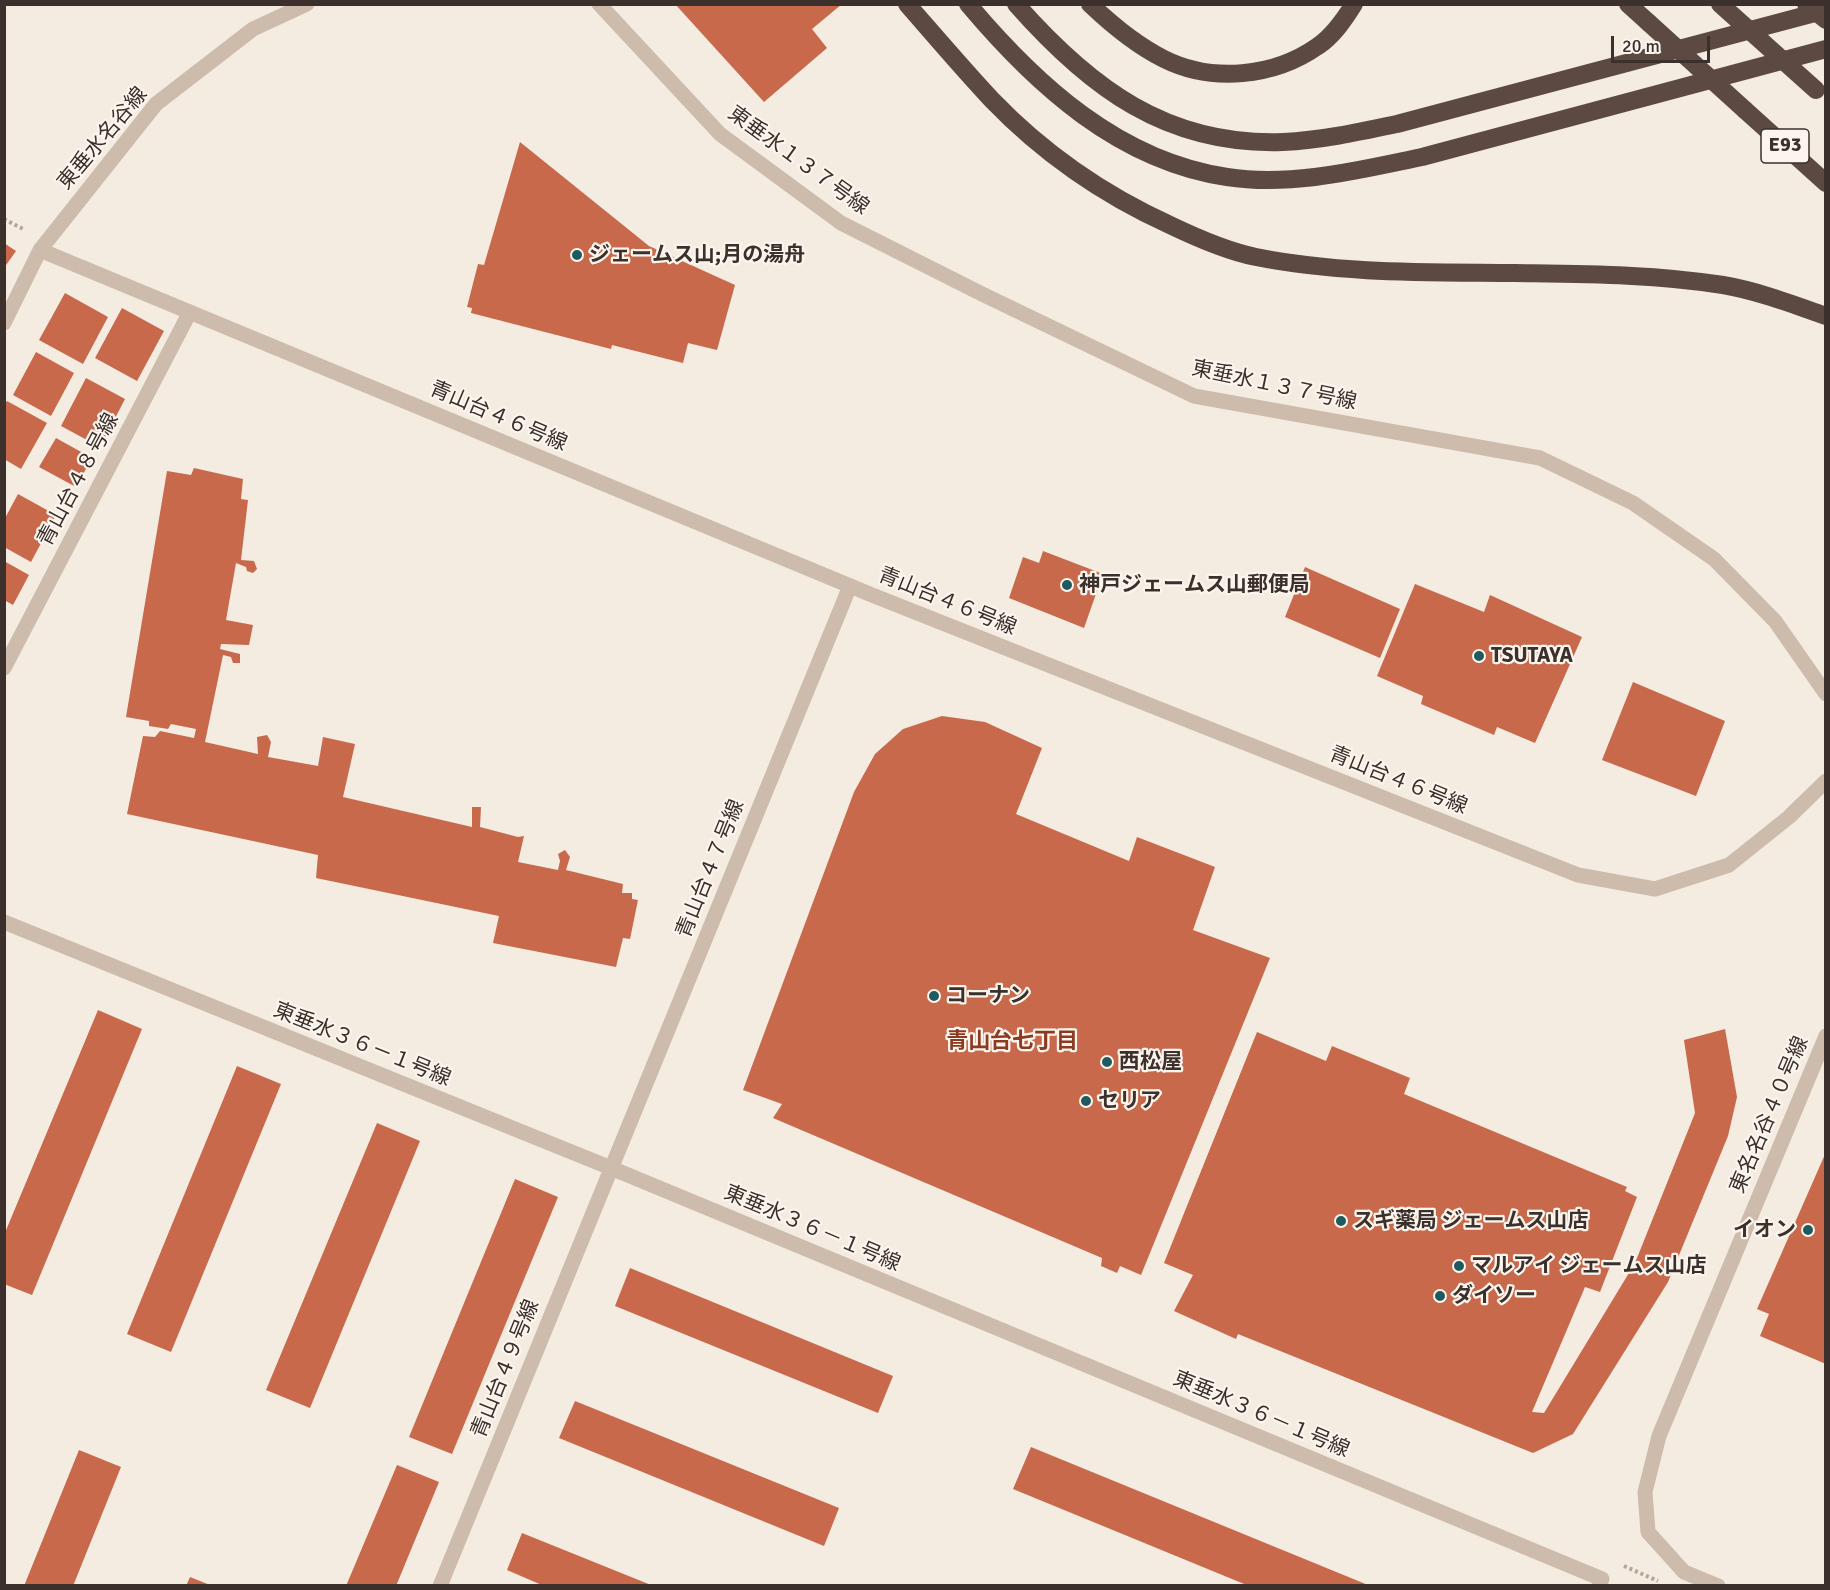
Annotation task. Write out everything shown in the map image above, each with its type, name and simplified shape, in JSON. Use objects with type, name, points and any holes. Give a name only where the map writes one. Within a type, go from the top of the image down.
[{"type":"highway","points":[[907,4],[993,102],[1041,145],[1090,182],[1145,214],[1199,239],[1253,256],[1315,267],[1381,272],[1593,274],[1660,278],[1725,286],[1782,301],[1826,316]]},
{"type":"highway","points":[[968,4],[1025,67],[1066,103],[1106,132],[1146,154],[1186,168],[1228,177],[1266,179],[1310,177],[1422,157],[1826,49]]},
{"type":"highway","points":[[1016,4],[1050,42],[1083,72],[1119,98],[1157,119],[1195,133],[1236,140],[1283,142],[1336,136],[1397,124],[1826,10]]},
{"type":"highway","points":[[1090,4],[1135,42],[1166,60],[1196,70],[1230,74],[1262,71],[1292,60],[1319,46],[1341,24],[1354,4]]},
{"type":"highway","name":"E93","points":[[1628,4],[1826,183]]},
{"type":"highway","points":[[1720,4],[1821,94]]},
{"type":"highway","points":[[1806,4],[1826,20]]},
{"type":"street","name":"東垂水名谷線","points":[[4,323],[40,250],[156,104],[253,29],[307,4]]},
{"type":"street","name":"東垂水１３７号線","points":[[599,4],[720,134],[841,223],[1194,396],[1540,458],[1633,503],[1714,559],[1775,621],[1826,694]]},
{"type":"street","name":"青山台４６号線","points":[[40,250],[850,585],[1578,875],[1655,890],[1729,865],[1790,818],[1826,781]]},
{"type":"street","name":"青山台４８号線","points":[[4,668],[190,312]]},
{"type":"street","name":"青山台４７号線","points":[[611,1168],[850,585]]},
{"type":"street","name":"東垂水３６－１号線","points":[[4,922],[611,1168],[1600,1582]]},
{"type":"street","name":"東名名谷４０号線","points":[[1718,1586],[1684,1572],[1648,1532],[1645,1492],[1659,1436],[1826,1036]]},
{"type":"street","name":"青山台４９号線","points":[[440,1586],[611,1168]]},
{"type":"path","points":[[1600,1582],[1609,1560],[1666,1586]]},
{"type":"building","points":[[675,4],[842,4],[812,29],[827,48],[764,102]]},
{"type":"building","name":"ジェームス山;月の湯舟","points":[[520,142],[649,246],[735,285],[717,350],[688,343],[683,363],[612,345],[611,349],[471,313],[472,308],[467,307],[478,264],[484,265]]},
{"type":"building","points":[[4,243],[16,251],[4,268]]},
{"type":"building","points":[[65,293],[108,317],[83,364],[39,340]]},
{"type":"building","points":[[122,308],[164,331],[137,381],[95,358]]},
{"type":"building","points":[[36,352],[74,373],[51,416],[13,395]]},
{"type":"building","points":[[86,378],[125,399],[100,447],[61,426]]},
{"type":"building","points":[[7,401],[47,423],[21,469],[4,459],[4,405]]},
{"type":"building","points":[[56,438],[92,458],[76,487],[39,467]]},
{"type":"building","points":[[194,468],[243,479],[241,499],[248,500],[241,560],[254,561],[257,569],[253,573],[236,563],[226,620],[253,625],[249,645],[221,644],[220,649],[240,654],[240,663],[233,663],[231,657],[223,655],[205,742],[258,754],[257,737],[267,735],[271,742],[268,757],[318,766],[323,737],[355,744],[343,797],[472,827],[472,807],[481,807],[480,827],[518,837],[524,836],[518,862],[558,870],[560,861],[558,854],[565,850],[570,857],[566,870],[623,884],[622,893],[632,893],[632,899],[638,900],[630,939],[623,938],[616,967],[493,943],[499,916],[316,878],[318,855],[127,814],[143,736],[155,737],[160,731],[194,738],[196,729],[171,724],[168,729],[149,726],[149,721],[126,717],[167,471],[191,475]]},
{"type":"building","points":[[18,494],[56,515],[31,562],[4,547],[4,520]]},
{"type":"building","points":[[1043,551],[1103,574],[1084,628],[1009,598],[1023,557],[1039,563]]},
{"type":"building","points":[[4,561],[29,575],[13,605],[4,600]]},
{"type":"building","points":[[1305,567],[1400,609],[1380,658],[1285,617]]},
{"type":"building","name":"TSUTAYA","points":[[1415,584],[1484,612],[1490,595],[1582,637],[1535,743],[1497,727],[1494,735],[1421,704],[1423,696],[1377,676]]},
{"type":"building","points":[[1633,682],[1725,721],[1696,796],[1602,760]]},
{"type":"building","points":[[942,716],[985,722],[1042,748],[1016,814],[1129,861],[1137,837],[1215,867],[1193,930],[1270,958],[1141,1275],[1120,1266],[1117,1273],[1101,1266],[1102,1258],[773,1118],[782,1104],[743,1090],[854,792],[875,754],[903,729]]},
{"type":"building","points":[[98,1010],[142,1029],[32,1295],[4,1284],[4,1235]]},
{"type":"building","points":[[1725,1029],[1737,1097],[1728,1136],[1668,1282],[1573,1434],[1533,1453],[1238,1334],[1236,1339],[1174,1311],[1193,1275],[1164,1263],[1257,1032],[1326,1061],[1332,1046],[1410,1078],[1404,1094],[1627,1187],[1625,1191],[1637,1197],[1600,1292],[1585,1287],[1532,1412],[1544,1413],[1635,1263],[1695,1113],[1684,1040]]},
{"type":"building","points":[[237,1066],[281,1084],[171,1352],[127,1334]]},
{"type":"building","points":[[377,1123],[420,1141],[310,1408],[266,1390]]},
{"type":"building","name":"イオン","points":[[1826,1152],[1826,1364],[1760,1336],[1769,1314],[1757,1309]]},
{"type":"building","points":[[515,1179],[558,1197],[452,1454],[409,1437]]},
{"type":"building","points":[[630,1268],[893,1376],[878,1413],[615,1306]]},
{"type":"building","points":[[575,1401],[839,1508],[824,1546],[559,1438]]},
{"type":"building","points":[[1031,1447],[1368,1586],[1249,1586],[1013,1489]]},
{"type":"building","points":[[79,1450],[121,1467],[73,1586],[24,1586]]},
{"type":"building","points":[[397,1465],[439,1482],[396,1586],[346,1586]]},
{"type":"building","points":[[522,1533],[651,1586],[544,1586],[507,1570]]},
{"type":"building","points":[[190,1577],[210,1585],[210,1586],[186,1586]]},
{"type":"place","name":"ジェームス山;月の湯舟","points":[[577,255]]},
{"type":"place","name":"神戸ジェームス山郵便局","points":[[1067,585]]},
{"type":"place","name":"TSUTAYA","points":[[1479,656]]},
{"type":"place","name":"コーナン","points":[[934,996]]},
{"type":"place","name":"西松屋","points":[[1107,1062]]},
{"type":"place","name":"セリア","points":[[1086,1101]]},
{"type":"place","name":"スギ薬局 ジェームス山店","points":[[1341,1221]]},
{"type":"place","name":"イオン","points":[[1808,1230]]},
{"type":"place","name":"マルアイ ジェームス山店","points":[[1459,1266]]},
{"type":"place","name":"ダイソー","points":[[1440,1296]]},
{"type":"district","name":"青山台七丁目","points":[[1012,1042]]}]
